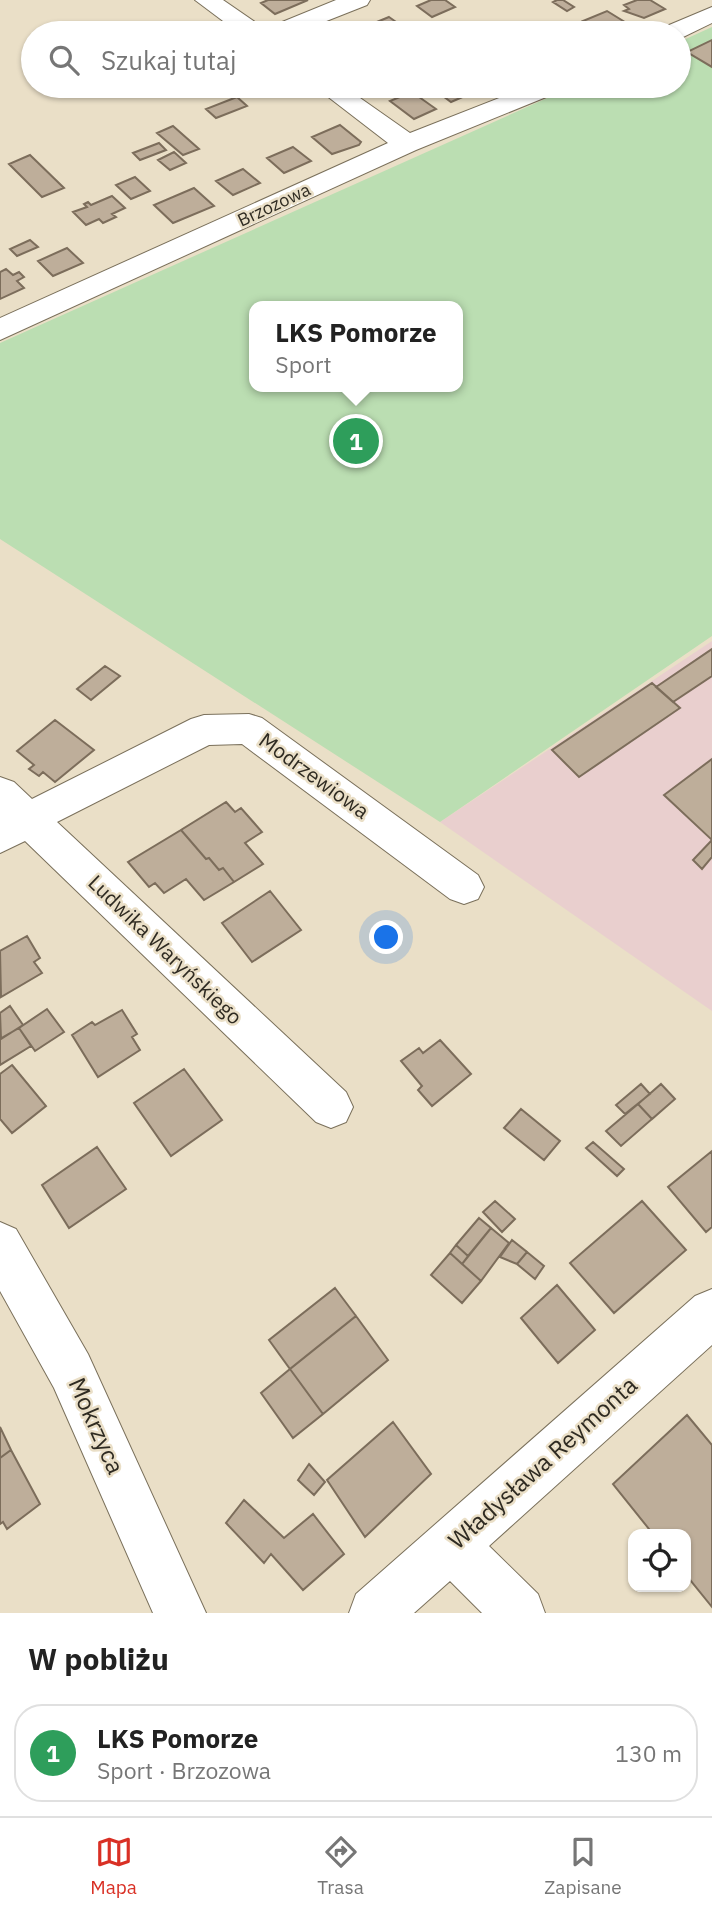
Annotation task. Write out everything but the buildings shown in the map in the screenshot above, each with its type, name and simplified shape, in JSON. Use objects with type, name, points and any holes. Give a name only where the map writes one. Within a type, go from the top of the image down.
[{"type":"street","points":[[207,0],[238,21]]},
{"type":"street","points":[[305,21],[358,0]]},
{"type":"street","points":[[691,24],[712,14]]},
{"type":"street","points":[[344,98],[407,144]]},
{"type":"street","name":"Brzozowa","points":[[0,330],[407,144],[522,98]]},
{"type":"street","name":"Modrzewiowa","points":[[10,815],[129,770],[204,730],[249,729],[464,887]]},
{"type":"street","name":"Ludwika Waryńskiego","points":[[10,815],[117,906],[331,1107]]},
{"type":"street","name":"Mokrzyca","points":[[0,1245],[71,1371],[180,1613]]},
{"type":"street","name":"Władysława Reymonta","points":[[375,1613],[712,1313]]},
{"type":"street","points":[[451,1545],[519,1613]]},
{"type":"shaded area","points":[[712,641],[712,1011],[440,822]]},
{"type":"green space","points":[[712,27],[712,636],[440,822],[0,539],[0,343],[547,98],[691,98],[691,37]]},
{"type":"place","name":"LKS Pomorze","points":[[356,441]]}]
